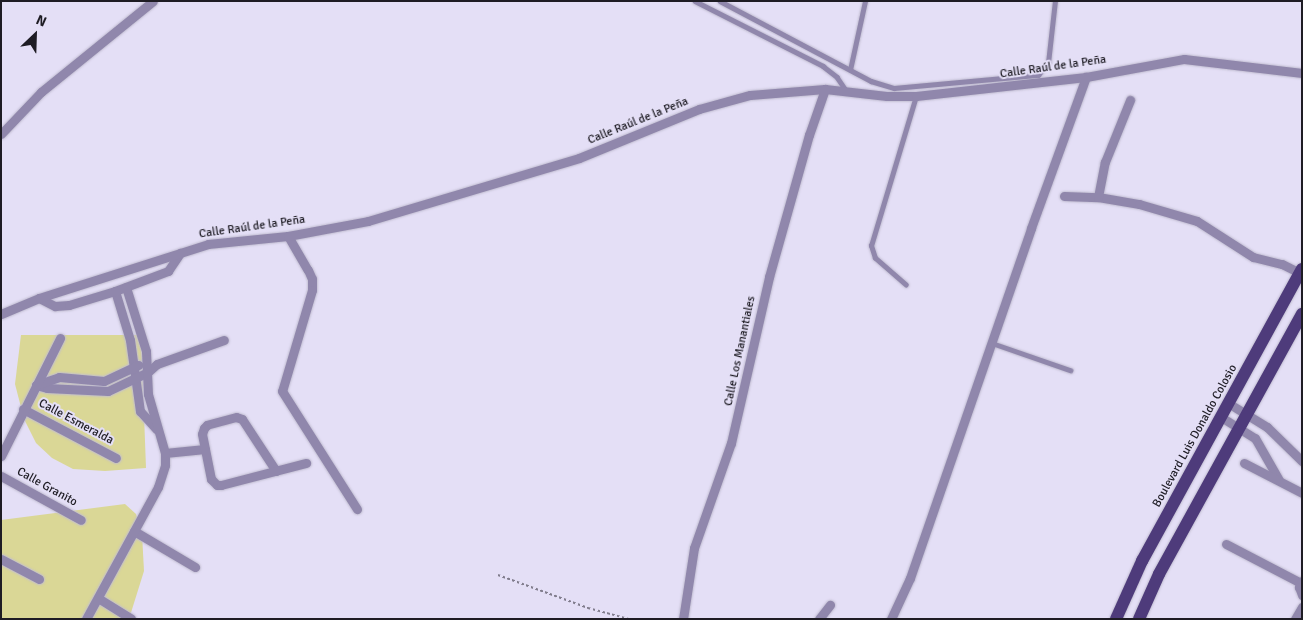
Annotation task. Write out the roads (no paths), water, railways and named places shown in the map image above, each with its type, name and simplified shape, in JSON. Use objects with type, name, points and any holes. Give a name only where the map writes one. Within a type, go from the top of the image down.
[{"type":"main road","name":"Boulevard Luis Donaldo Colosio","points":[[1116,619],[1142,561],[1301,271]]},
{"type":"main road","points":[[1139,619],[1160,574],[1302,314]]},
{"type":"street","points":[[1,134],[42,92],[153,1]]},
{"type":"street","name":"Calle Raúl de la Peña","points":[[1,314],[39,298],[180,253],[225,241],[288,236],[368,221],[579,158],[721,102],[750,95],[825,89],[887,96],[916,96],[1086,77],[1184,59],[1302,73]]},
{"type":"street","points":[[891,619],[910,578],[1040,200],[1086,77]]},
{"type":"street","name":"Calle Los Manantiales","points":[[683,619],[694,548],[731,443],[769,277],[825,89]]},
{"type":"street","points":[[1098,197],[1105,162],[1130,100]]},
{"type":"street","points":[[1064,196],[1098,197],[1139,204],[1197,221],[1253,257],[1301,271]]},
{"type":"street","points":[[288,236],[308,270],[312,279],[312,290],[282,391],[357,509]]},
{"type":"street","points":[[39,298],[55,306],[69,305],[115,291],[168,271],[180,253]]},
{"type":"street","points":[[86,619],[161,482],[165,465],[165,453],[157,431],[148,394],[147,362],[126,287]]},
{"type":"street","points":[[115,291],[135,366],[140,411],[157,431]]},
{"type":"street","points":[[125,324],[137,321]]},
{"type":"street","points":[[1,456],[60,338]]},
{"type":"street","points":[[36,385],[99,392],[116,388],[148,372],[158,364],[224,340]]},
{"type":"street","points":[[36,385],[59,377],[104,381],[147,362],[158,364]]},
{"type":"street","points":[[1228,403],[1267,427],[1302,461]]},
{"type":"street","name":"Calle Esmeralda","points":[[23,409],[116,458]]},
{"type":"street","points":[[1220,417],[1255,438],[1279,480]]},
{"type":"street","points":[[276,471],[244,422],[239,418],[206,425],[202,434],[211,479],[217,485],[276,471],[306,463]]},
{"type":"street","points":[[165,453],[205,449]]},
{"type":"street","points":[[1244,463],[1302,493]]},
{"type":"street","name":"Calle Granito","points":[[1,476],[81,520]]},
{"type":"street","points":[[134,531],[195,567]]},
{"type":"street","points":[[1226,544],[1301,582],[1302,595]]},
{"type":"street","points":[[1,559],[39,579]]},
{"type":"street","points":[[98,598],[131,619]]},
{"type":"street","points":[[819,619],[830,605]]},
{"type":"street","points":[[1295,619],[1302,607]]},
{"type":"lane","points":[[695,1],[823,66],[837,77],[847,92]]},
{"type":"lane","points":[[720,1],[850,70],[884,86],[894,88],[1038,75],[1048,63],[1055,1]]},
{"type":"lane","points":[[850,70],[865,1]]},
{"type":"lane","points":[[906,285],[876,258],[871,246],[916,96]]},
{"type":"lane","points":[[992,343],[1070,370]]}]
